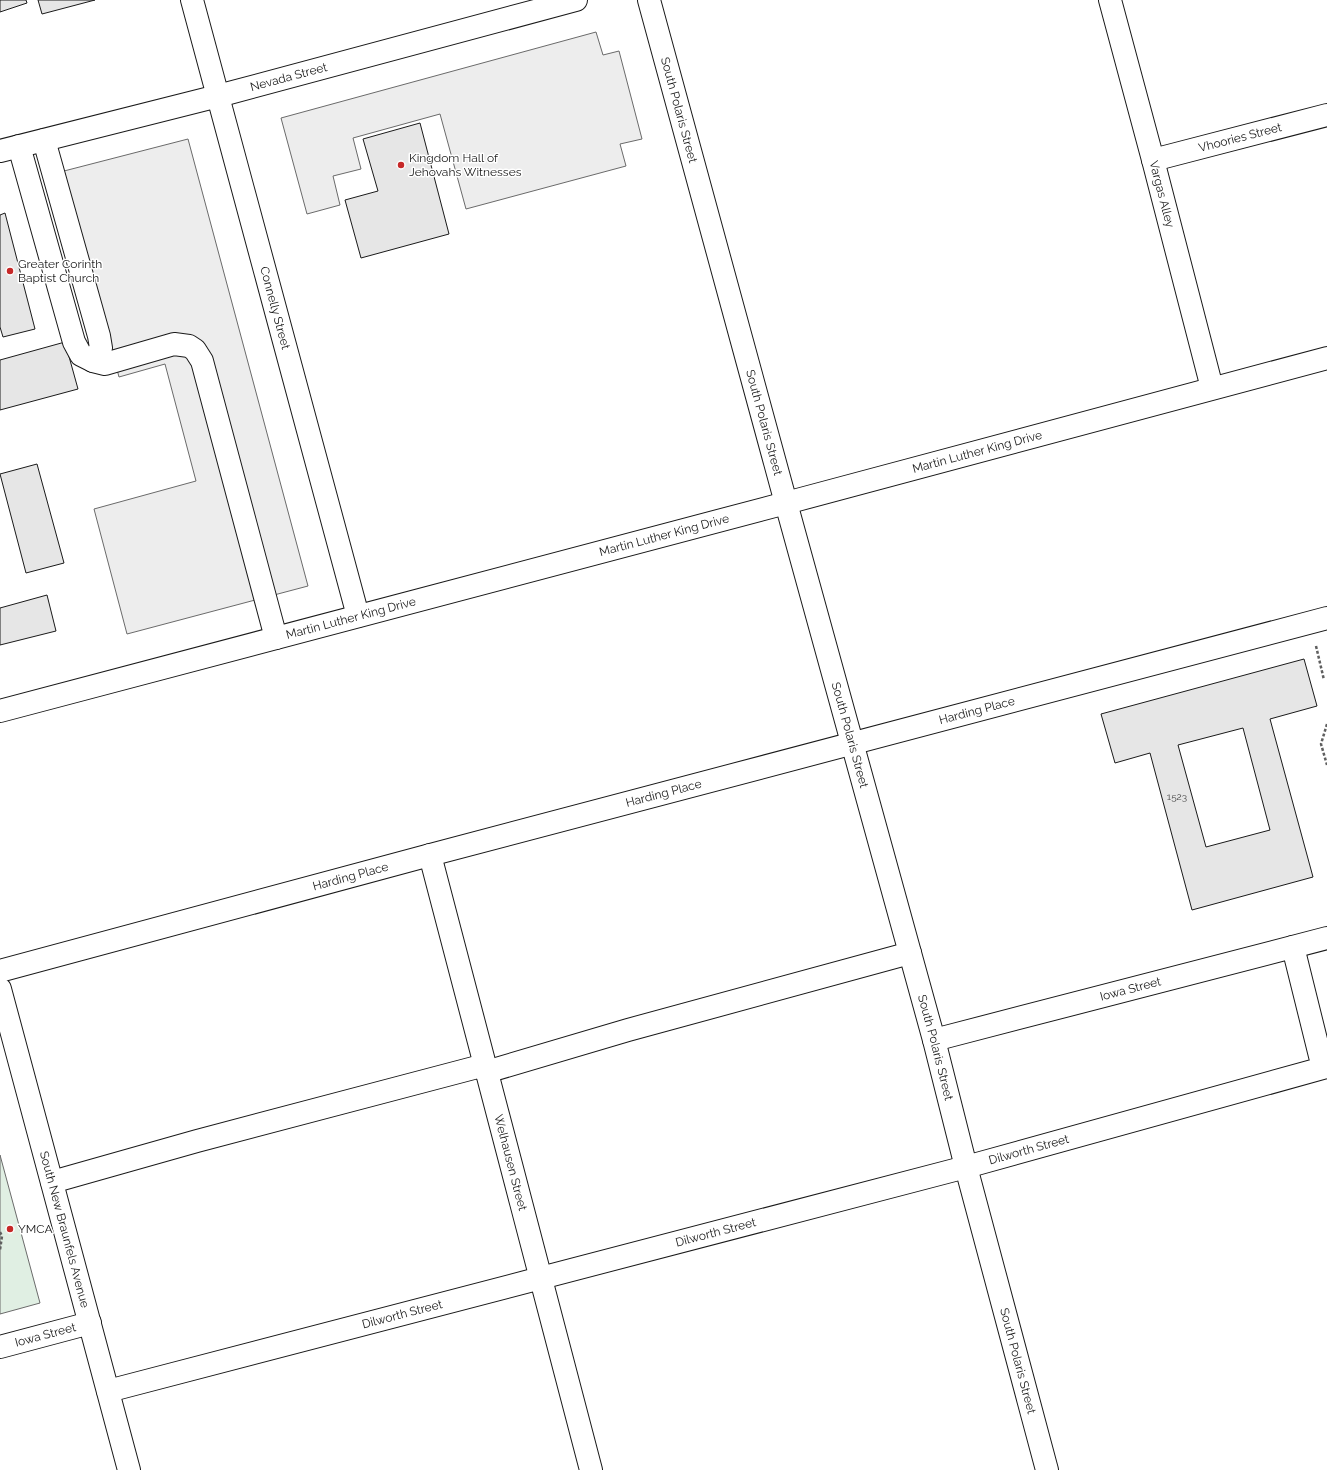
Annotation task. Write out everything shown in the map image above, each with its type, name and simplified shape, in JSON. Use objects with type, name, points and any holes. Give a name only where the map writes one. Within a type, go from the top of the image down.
[{"type":"street","name":"Connelly Street","points":[[192,0],[358,616]]},
{"type":"street","name":"Nevada Street","points":[[10,149],[218,96],[576,0]]},
{"type":"street","name":"South Polaris Street","points":[[649,0],[934,1040],[966,1167],[1047,1470]]},
{"type":"street","name":"Vargas Alley","points":[[1110,0],[1212,388]]},
{"type":"street","name":"Vhoories Street","points":[[1153,160],[1327,114]]},
{"type":"street","points":[[44,140],[99,336],[101,348],[93,361]]},
{"type":"street","points":[[10,149],[74,342],[81,355],[93,361],[105,364],[174,344],[189,346],[195,350],[202,361],[276,638]]},
{"type":"street","name":"Martin Luther King Drive","points":[[0,711],[1327,358]]},
{"type":"street","name":"Harding Place","points":[[0,971],[430,855],[1319,620]]},
{"type":"street","name":"Welhausen Street","points":[[430,855],[591,1470]]},
{"type":"street","name":"Iowa Street","points":[[934,1040],[1327,938]]},
{"type":"street","name":"Dilworth Street","points":[[108,1391],[966,1167],[1323,1068],[1293,947]]},
{"type":"street","points":[[52,1182],[197,1141],[486,1068],[910,953]]},
{"type":"street","name":"South New Braunfels Avenue","points":[[0,989],[129,1470]]},
{"type":"street","name":"Iowa Street","points":[[0,1347],[90,1323]]},
{"type":"path","points":[[1319,620],[1324,680]]},
{"type":"path","points":[[1327,724],[1322,744],[1327,765]]},
{"type":"path","points":[[0,1232],[2,1236],[0,1250]]},
{"type":"green space","name":"YMCA","points":[[0,1155],[40,1303],[0,1314]]},
{"type":"shaded area","points":[[596,32],[603,55],[619,51],[642,139],[620,144],[626,166],[466,209],[440,114],[353,138],[361,169],[333,176],[340,205],[307,214],[281,118]]},
{"type":"shaded area","points":[[188,139],[308,586],[127,634],[94,509],[196,481],[165,364],[119,377],[64,171]]},
{"type":"building","points":[[0,0],[26,0],[27,3],[0,12]]},
{"type":"building","points":[[38,0],[95,0],[42,14]]},
{"type":"building","name":"Kingdom Hall of Jehovahs Witnesses","points":[[420,123],[449,234],[361,258],[345,200],[378,191],[363,139]]},
{"type":"building","name":"Greater Corinth Baptist Church","points":[[5,213],[35,329],[3,337],[0,327],[0,215]]},
{"type":"building","points":[[65,342],[78,389],[0,410],[0,360]]},
{"type":"building","points":[[37,464],[64,563],[26,573],[0,474]]},
{"type":"building","points":[[47,595],[56,631],[0,645],[0,608]]},
{"type":"building","points":[[1304,659],[1317,706],[1270,719],[1313,877],[1192,910],[1150,753],[1115,763],[1101,714]],"holes":[[[1243,728],[1270,830],[1206,847],[1178,745]]]},
{"type":"place","name":"Kingdom Hall of Jehovahs Witnesses","points":[[401,165]]},
{"type":"place","name":"Greater Corinth Baptist Church","points":[[10,271]]},
{"type":"place","name":"YMCA","points":[[10,1229]]}]
